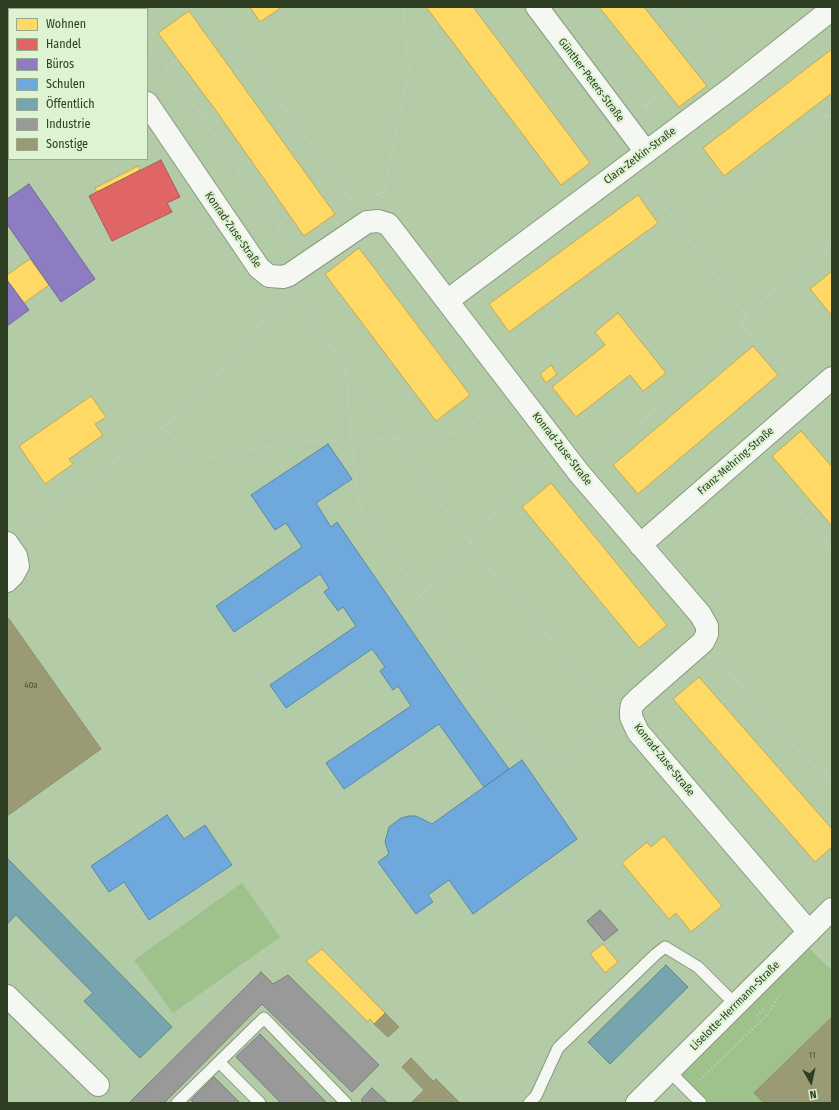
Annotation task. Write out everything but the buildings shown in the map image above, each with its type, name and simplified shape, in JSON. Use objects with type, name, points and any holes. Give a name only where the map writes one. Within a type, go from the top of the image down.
[{"type":"street","name":"Günther-Peters-Straße","points":[[537,7],[639,158]]},
{"type":"street","name":"Clara-Zetkin-Straße","points":[[447,301],[737,84],[832,9]]},
{"type":"street","name":"Konrad-Zuse-Straße","points":[[148,104],[259,268],[269,276],[285,280]]},
{"type":"street","points":[[285,280],[289,275],[368,218]]},
{"type":"street","name":"Konrad-Zuse-Straße","points":[[368,218],[388,224],[579,473],[704,620],[707,626],[707,634],[703,642],[638,699],[625,714],[630,717],[638,732],[809,932]]},
{"type":"street","name":"Franz-Mehring-Straße","points":[[640,545],[828,381]]},
{"type":"street","points":[[7,581],[13,575],[18,566],[14,535]]},
{"type":"street","name":"Liselotte-Herrmann-Straße","points":[[637,1103],[832,909]]},
{"type":"street","points":[[7,996],[98,1085]]},
{"type":"lane","points":[[529,1103],[536,1096],[558,1048],[665,947],[698,966],[736,1005]]},
{"type":"lane","points":[[177,1103],[264,1018],[346,1103]]},
{"type":"lane","points":[[219,1062],[260,1103]]},
{"type":"lane","points":[[670,1071],[701,1103]]},
{"type":"path","points":[[212,7],[368,218]]},
{"type":"path","points":[[368,218],[384,190],[409,71],[403,7]]},
{"type":"path","points":[[569,7],[669,135]]},
{"type":"path","points":[[680,7],[737,84]]},
{"type":"path","points":[[607,57],[626,41]]},
{"type":"path","points":[[148,48],[154,48],[292,248]]},
{"type":"path","points":[[166,66],[178,59]]},
{"type":"path","points":[[646,106],[665,90]]},
{"type":"path","points":[[703,208],[832,110]]},
{"type":"path","points":[[204,120],[217,112]]},
{"type":"path","points":[[825,116],[832,115]]},
{"type":"path","points":[[639,158],[746,315]]},
{"type":"path","points":[[239,170],[251,161]]},
{"type":"path","points":[[368,218],[384,190]]},
{"type":"path","points":[[276,225],[289,215]]},
{"type":"path","points":[[579,473],[735,342],[746,315],[832,242]]},
{"type":"path","points":[[285,280],[394,439],[508,591],[625,714],[590,740],[574,749],[552,756],[542,756],[534,752],[525,745],[446,637],[363,511],[356,489],[346,370]]},
{"type":"path","points":[[14,535],[189,407],[271,312],[280,298],[285,280]]},
{"type":"path","points":[[742,326],[792,381],[828,381]]},
{"type":"path","points":[[163,427],[193,459],[203,459],[270,446],[310,441],[394,439],[452,434],[465,428],[516,391]]},
{"type":"path","points":[[420,597],[470,542],[535,464],[558,445]]},
{"type":"path","points":[[747,452],[832,550]]},
{"type":"path","points":[[703,642],[803,757],[816,767],[832,783]]},
{"type":"path","points":[[689,1090],[768,1014],[783,987]]},
{"type":"green space","points":[[242,883],[280,937],[173,1013],[134,960]]},
{"type":"green space","points":[[801,940],[832,971],[832,1103],[701,1103],[670,1071]]}]
